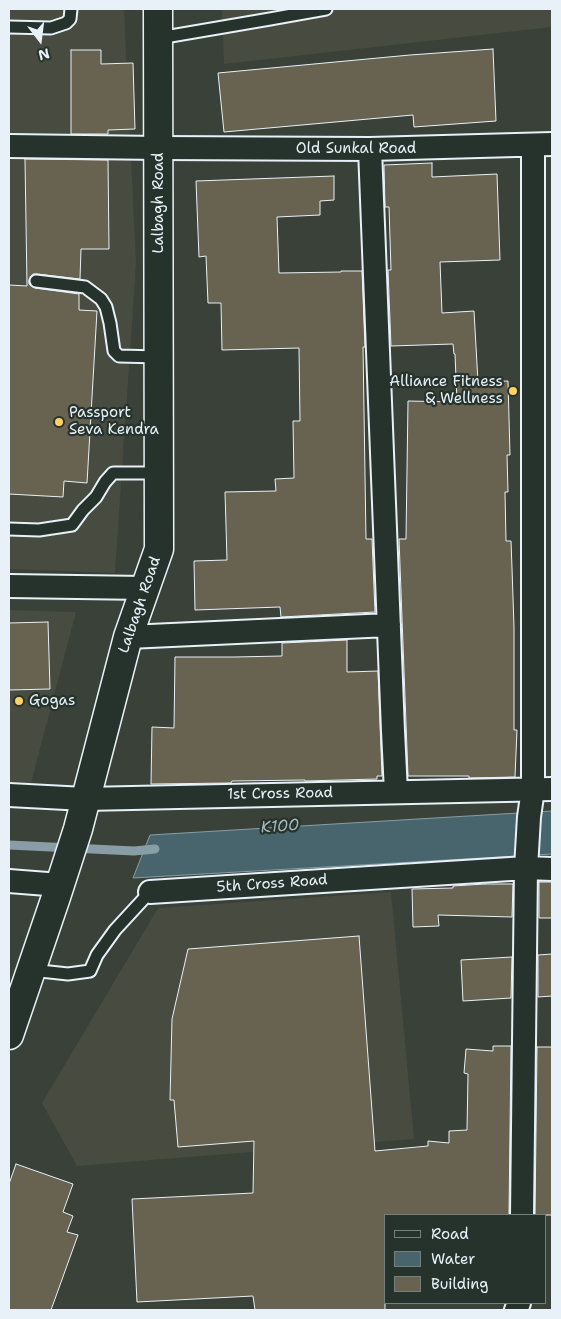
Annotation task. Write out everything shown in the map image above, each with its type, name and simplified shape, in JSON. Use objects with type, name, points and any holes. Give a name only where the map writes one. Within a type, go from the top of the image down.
[{"type":"main road","name":"Lalbagh Road","points":[[9,1034],[78,830],[128,637],[159,549],[158,9]]},
{"type":"street","name":"Old Sunkal Road","points":[[9,146],[370,150],[543,144]]},
{"type":"street","points":[[522,1214],[529,817],[542,789],[543,144]]},
{"type":"street","points":[[370,150],[396,792]]},
{"type":"street","points":[[9,586],[145,588]]},
{"type":"street","points":[[128,637],[389,625]]},
{"type":"street","name":"1st Cross Road","points":[[9,795],[86,799],[542,789]]},
{"type":"street","name":"5th Cross Road","points":[[150,892],[527,862],[552,869]]},
{"type":"street","points":[[9,882],[60,885]]},
{"type":"lane","points":[[9,27],[51,28],[66,23],[70,19],[71,9]]},
{"type":"lane","points":[[159,38],[270,14],[326,9]]},
{"type":"lane","points":[[36,281],[85,287],[101,299],[106,307],[114,350],[119,356],[159,357]]},
{"type":"lane","points":[[9,529],[39,530],[72,525],[96,497],[113,472],[159,473]]},
{"type":"lane","name":"5th Cross Road","points":[[31,970],[68,974],[90,971],[115,930],[150,892]]},
{"type":"shaded area","points":[[9,9],[124,9],[136,263],[115,573],[9,569]]},
{"type":"shaded area","points":[[222,9],[552,9],[552,27],[224,64]]},
{"type":"shaded area","points":[[9,610],[76,612],[31,783],[9,782]]},
{"type":"shaded area","points":[[391,892],[414,1139],[77,1166],[42,1103],[158,908]]},
{"type":"water","name":"K100","points":[[552,811],[552,854],[133,878],[150,835]]},
{"type":"building","points":[[493,49],[496,121],[414,127],[413,115],[224,132],[218,73]]},
{"type":"building","points":[[71,50],[101,50],[101,64],[133,63],[135,129],[108,130],[108,134],[71,134]]},
{"type":"building","points":[[25,159],[108,160],[109,249],[81,249],[80,279],[33,274],[29,280],[29,284],[35,288],[79,294],[79,310],[97,311],[87,483],[64,481],[63,497],[9,494],[9,285],[27,286]]},
{"type":"building","points":[[432,163],[432,177],[497,174],[500,260],[440,262],[442,313],[474,311],[478,382],[508,381],[510,455],[507,455],[508,492],[505,492],[506,541],[511,541],[512,568],[514,730],[517,730],[515,777],[408,776],[399,539],[406,539],[408,401],[457,402],[453,344],[391,346],[388,270],[391,270],[389,207],[385,207],[384,165]]},
{"type":"building","points":[[334,176],[334,200],[320,201],[320,215],[277,217],[279,273],[362,271],[365,347],[363,347],[366,539],[372,539],[375,612],[281,617],[280,607],[195,610],[194,561],[227,560],[225,492],[276,491],[275,479],[294,478],[293,421],[300,421],[299,348],[222,350],[221,303],[208,303],[206,256],[199,257],[196,181]]},
{"type":"building","points":[[48,622],[50,689],[9,690],[9,623]]},
{"type":"building","points":[[347,640],[347,672],[378,671],[382,776],[377,776],[377,779],[151,784],[152,727],[174,728],[175,657],[282,656],[282,643]]},
{"type":"building","points":[[539,882],[552,882],[552,918],[539,918]]},
{"type":"building","points":[[513,884],[512,917],[438,915],[439,926],[413,927],[412,889],[453,888],[453,886]]},
{"type":"building","points":[[359,936],[375,1151],[428,1146],[428,1141],[449,1143],[449,1131],[467,1130],[468,1074],[464,1073],[466,1049],[493,1051],[493,1046],[511,1046],[509,1214],[384,1214],[385,1310],[255,1310],[253,1296],[137,1302],[132,1199],[253,1193],[254,1141],[178,1147],[174,1100],[170,1100],[172,1019],[188,949]]},
{"type":"building","points":[[552,954],[552,996],[538,997],[538,955]]},
{"type":"building","points":[[512,957],[511,998],[463,1001],[461,960]]},
{"type":"building","points":[[537,1047],[552,1047],[552,1215],[535,1214]]},
{"type":"building","points":[[16,1164],[73,1184],[63,1212],[73,1216],[67,1232],[78,1235],[51,1310],[9,1310],[9,1184]]},
{"type":"waterway","name":"K100","points":[[9,845],[134,851],[155,849]]},
{"type":"place","name":"Alliance Fitness & Wellness","points":[[513,391]]},
{"type":"place","name":"Passport Seva Kendra","points":[[59,422]]},
{"type":"place","name":"Gogas","points":[[19,701]]}]
